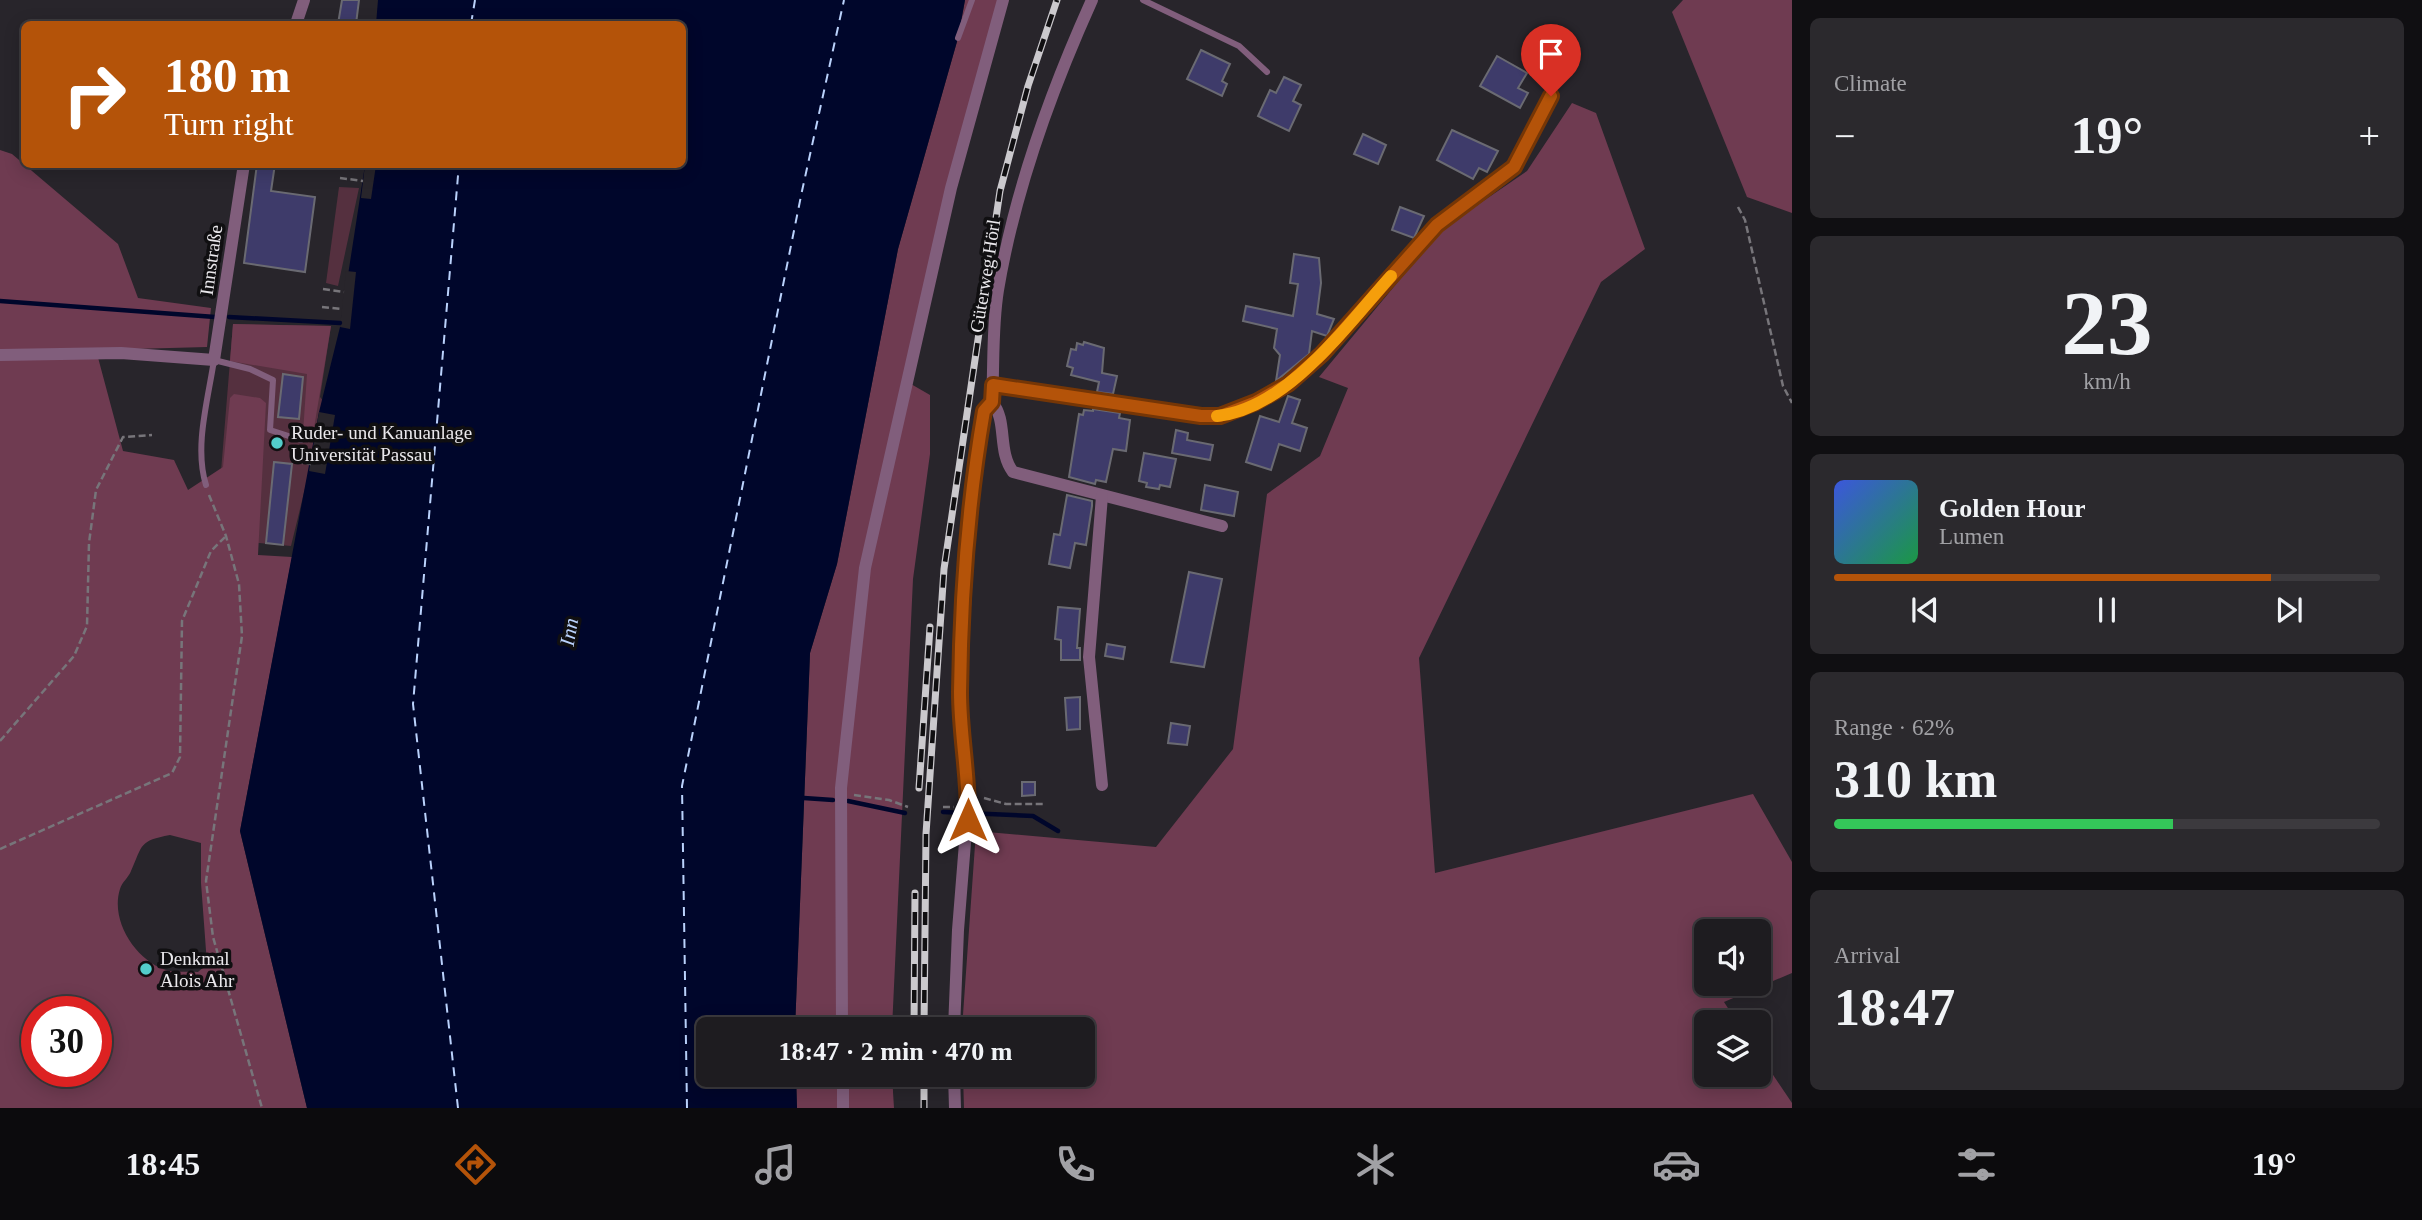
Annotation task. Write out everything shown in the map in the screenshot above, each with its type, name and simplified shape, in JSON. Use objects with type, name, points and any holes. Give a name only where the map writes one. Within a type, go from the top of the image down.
[{"type":"street","points":[[297,21],[304,0]]},
{"type":"street","points":[[842,1017],[841,793],[865,568],[951,188],[1003,0]]},
{"type":"street","name":"Güterweg Hörl","points":[[954,1017],[958,930],[969,793],[961,727],[962,639],[971,504],[984,411],[992,402],[998,290],[1014,216],[1052,94],[1092,0]]},
{"type":"street","points":[[993,385],[1201,416],[1220,416],[1256,402],[1288,384],[1322,354],[1437,225],[1514,167],[1551,96]]},
{"type":"street","name":"Innstraße","points":[[214,360],[243,168]]},
{"type":"street","points":[[0,355],[121,353],[214,360]]},
{"type":"street","points":[[992,402],[998,410],[1002,449],[1013,472],[1222,526]]},
{"type":"street","points":[[1101,785],[1089,657],[1102,496]]},
{"type":"street","points":[[843,1087],[843,1108]]},
{"type":"street","points":[[954,1087],[955,1108]]},
{"type":"lane","points":[[958,38],[972,0]]},
{"type":"lane","points":[[1143,0],[1239,46],[1267,72]]},
{"type":"lane","points":[[206,485],[201,469],[202,440],[214,360],[250,369],[273,380],[270,430],[301,440]]},
{"type":"path","points":[[340,178],[363,181]]},
{"type":"path","points":[[1738,207],[1748,232],[1780,374],[1792,402]]},
{"type":"path","points":[[323,289],[344,292]]},
{"type":"path","points":[[322,307],[342,309]]},
{"type":"path","points":[[0,741],[74,656],[87,626],[89,543],[96,490],[123,437],[152,435]]},
{"type":"path","points":[[299,451],[312,453]]},
{"type":"path","points":[[298,462],[310,464]]},
{"type":"path","points":[[206,485],[226,536],[239,584],[242,636],[206,881],[213,937],[262,1108]]},
{"type":"path","points":[[0,849],[172,773],[180,757],[182,621],[211,551],[226,536]]},
{"type":"path","points":[[841,793],[889,800],[908,807]]},
{"type":"path","points":[[969,793],[1006,804],[1043,804]]},
{"type":"shaded area","points":[[965,0],[998,0],[904,380],[930,395],[930,454],[913,579],[893,1017],[795,1017],[810,653],[837,564],[898,249],[958,38]]},
{"type":"shaded area","points":[[1683,0],[1792,0],[1792,213],[1747,197],[1672,12]]},
{"type":"shaded area","points":[[1572,103],[1596,113],[1645,249],[1601,282],[1419,658],[1435,873],[1753,794],[1792,862],[1792,973],[1771,982],[1771,919],[1694,919],[1694,996],[1738,996],[1724,1002],[1729,1010],[1694,1010],[1694,1087],[1771,1087],[1771,1072],[1792,1103],[1792,1108],[964,1108],[963,1087],[1095,1087],[1095,1017],[963,1017],[976,831],[1156,847],[1233,749],[1267,494],[1320,456],[1348,388],[1319,377],[1441,230],[1527,171]]},
{"type":"shaded area","points":[[0,150],[12,154],[21,162],[21,168],[28,168],[118,244],[138,298],[211,308],[207,347],[96,350],[123,451],[174,460],[188,490],[223,467],[230,398],[234,394],[260,398],[266,403],[258,555],[292,557],[240,831],[307,1108],[0,1108]],"holes":[[[170,835],[201,843],[207,964],[198,972],[166,970],[155,965],[135,948],[122,926],[119,913],[120,889],[140,849],[153,839]]]},
{"type":"shaded area","points":[[339,187],[359,188],[338,286],[326,283]]},
{"type":"shaded area","name":"Ruder- und Kanuanlage Universität Passau","points":[[233,324],[331,326],[320,397],[335,415],[309,472],[291,546],[239,541],[219,496]]},
{"type":"shaded area","points":[[233,324],[331,326],[313,434],[303,433],[307,374],[230,361]]},
{"type":"shaded area","points":[[796,1087],[893,1087],[894,1108],[797,1108]]},
{"type":"water","name":"Inn","points":[[378,0],[965,0],[958,38],[898,249],[837,564],[810,653],[795,1017],[696,1017],[696,1087],[796,1087],[797,1108],[307,1108],[240,831],[319,412],[340,327],[365,168],[686,168],[686,21],[376,21]]},
{"type":"pier","points":[[365,168],[376,168],[371,199],[361,198]]},
{"type":"pier","points":[[346,271],[356,272],[350,329],[340,327]]},
{"type":"pier","points":[[319,412],[335,415],[325,474],[309,471]]},
{"type":"building","points":[[342,0],[359,0],[356,21],[338,21]]},
{"type":"building","points":[[1201,50],[1230,64],[1222,81],[1227,84],[1222,96],[1187,79]]},
{"type":"building","points":[[1497,56],[1527,73],[1518,88],[1528,93],[1520,108],[1480,86]]},
{"type":"building","points":[[1284,77],[1301,85],[1293,101],[1301,105],[1289,131],[1258,116],[1270,90],[1276,93]]},
{"type":"building","points":[[1452,130],[1498,151],[1487,172],[1479,168],[1473,179],[1437,160]]},
{"type":"building","points":[[1363,134],[1386,145],[1378,164],[1354,154]]},
{"type":"building","points":[[256,168],[274,168],[271,191],[315,197],[305,272],[244,263]]},
{"type":"building","points":[[1400,207],[1424,216],[1414,238],[1392,230]]},
{"type":"building","points":[[1294,254],[1319,258],[1321,283],[1317,314],[1334,319],[1327,336],[1312,331],[1309,354],[1276,381],[1280,355],[1274,348],[1277,329],[1243,321],[1246,306],[1293,316],[1298,284],[1290,283]]},
{"type":"building","points":[[1084,342],[1104,348],[1102,373],[1117,376],[1113,394],[1097,392],[1099,382],[1071,375],[1073,368],[1067,366],[1071,349],[1076,350],[1077,343],[1083,345]]},
{"type":"building","points":[[283,374],[303,377],[299,419],[278,417]]},
{"type":"building","points":[[1288,396],[1300,400],[1292,423],[1307,428],[1300,451],[1279,444],[1271,470],[1246,462],[1260,416],[1279,422]]},
{"type":"building","points":[[1084,410],[1120,413],[1119,418],[1130,420],[1126,451],[1113,449],[1106,482],[1096,480],[1095,484],[1069,477],[1079,414],[1083,415]]},
{"type":"building","points":[[1176,430],[1188,433],[1187,440],[1213,445],[1210,460],[1172,453]]},
{"type":"building","points":[[1144,453],[1176,459],[1170,487],[1146,487],[1147,483],[1139,481]]},
{"type":"building","points":[[274,462],[292,464],[283,545],[266,543]]},
{"type":"building","points":[[1205,485],[1238,492],[1234,516],[1201,510]]},
{"type":"building","points":[[1067,495],[1092,501],[1086,545],[1075,543],[1070,568],[1049,564],[1054,534],[1060,535]]},
{"type":"building","points":[[1189,572],[1222,579],[1204,667],[1171,662]]},
{"type":"building","points":[[1058,607],[1080,609],[1077,648],[1080,648],[1080,660],[1061,660],[1061,640],[1055,639]]},
{"type":"building","points":[[1107,644],[1125,647],[1123,659],[1105,656]]},
{"type":"building","points":[[1080,697],[1080,729],[1067,730],[1065,698]]},
{"type":"building","points":[[1171,723],[1190,726],[1187,745],[1168,743]]},
{"type":"building","points":[[1022,782],[1035,782],[1035,795],[1022,796]]},
{"type":"waterway","points":[[0,301],[215,317]]},
{"type":"waterway","points":[[229,317],[340,323]]},
{"type":"waterway","points":[[804,798],[833,800]]},
{"type":"waterway","points":[[848,801],[905,813]]},
{"type":"waterway","points":[[943,812],[1033,816],[1058,831]]},
{"type":"ferry route","points":[[472,21],[475,0]]},
{"type":"ferry route","points":[[687,1108],[682,786],[802,191],[844,0]]},
{"type":"ferry route","points":[[458,1108],[413,704],[459,168]]},
{"type":"railway","points":[[924,1017],[926,834],[944,569],[1000,191],[1028,86],[1057,0]]},
{"type":"railway","points":[[919,788],[930,627]]},
{"type":"railway","points":[[914,1017],[915,893]]},
{"type":"railway","points":[[924,1087],[924,1108]]},
{"type":"slow traffic","points":[[1217,416],[1237,411],[1288,384],[1322,354],[1391,276]]},
{"type":"place","name":"Ruder- und Kanuanlage Universität Passau","points":[[277,443]]},
{"type":"place","name":"Denkmal Alois Ahr","points":[[146,969]]},
{"type":"route","points":[[968,820],[969,793],[961,727],[962,639],[971,504],[984,411],[992,402],[993,385],[1032,393],[1201,416],[1220,416],[1256,402],[1288,384],[1322,354],[1437,225],[1514,167],[1551,96]]}]
